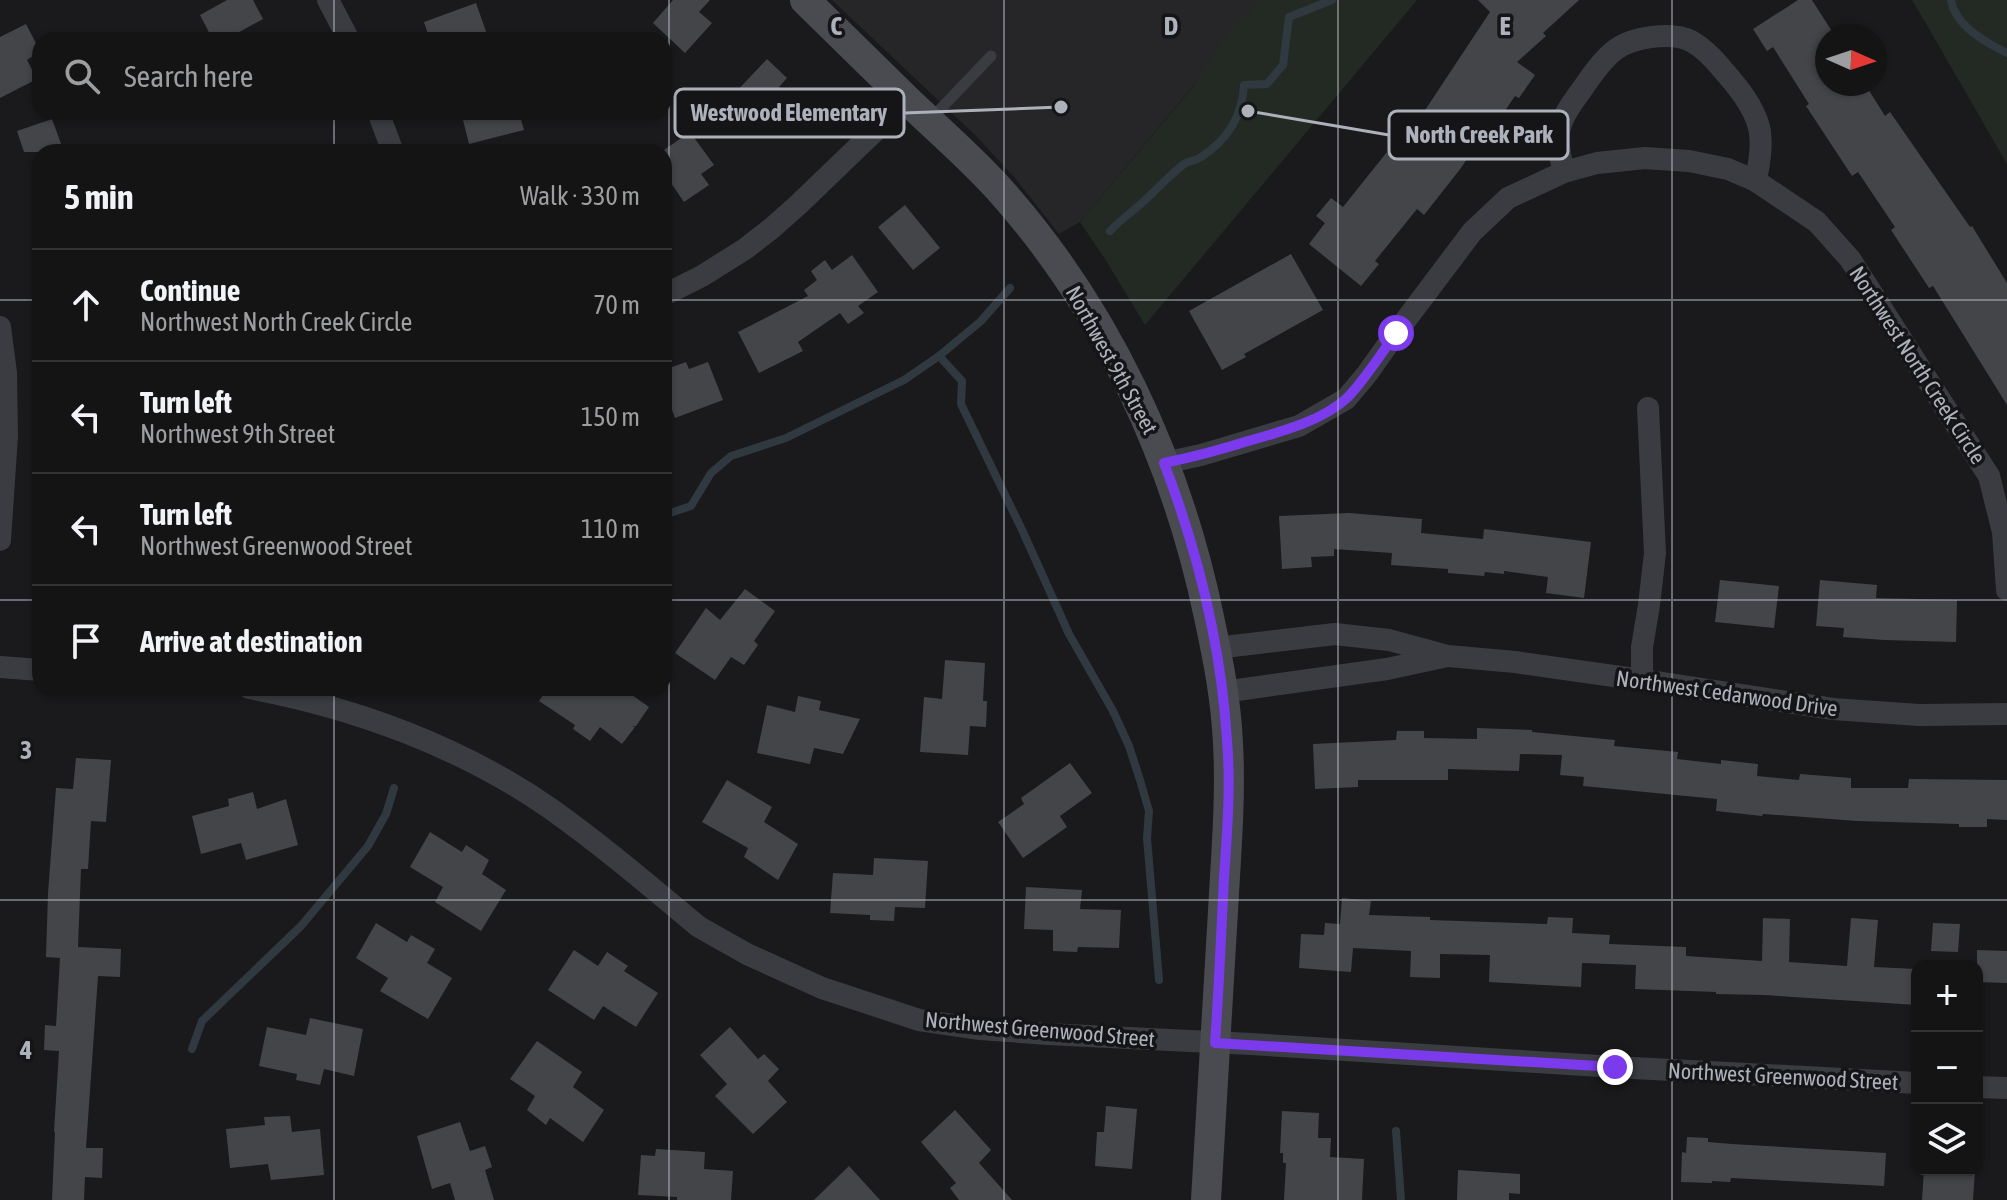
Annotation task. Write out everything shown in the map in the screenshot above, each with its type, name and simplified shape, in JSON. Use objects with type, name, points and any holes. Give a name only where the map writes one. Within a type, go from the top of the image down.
[{"type":"street","points":[[328,0],[345,32]]},
{"type":"street","name":"Northwest 9th Street","points":[[805,0],[998,188],[1046,248],[1090,310],[1125,375],[1158,444],[1192,541],[1216,648],[1228,744],[1206,1200]]},
{"type":"street","points":[[1564,172],[1557,147],[1559,126],[1586,83],[1614,51],[1629,42],[1665,35],[1689,40],[1710,55],[1737,85],[1759,127],[1761,144],[1756,181]]},
{"type":"street","points":[[672,291],[734,256],[772,228],[907,100]]},
{"type":"street","points":[[381,120],[390,144]]},
{"type":"street","name":"Northwest North Creek Circle","points":[[1164,463],[1299,426],[1346,399],[1472,232],[1508,198],[1564,172],[1597,163],[1645,158],[1689,161],[1728,169],[1756,181],[1817,222],[1850,259],[1989,476],[2003,532],[2007,590]]},
{"type":"street","points":[[0,327],[6,373],[7,436],[0,540]]},
{"type":"street","points":[[1642,680],[1642,647],[1655,553],[1648,408]]},
{"type":"street","name":"Northwest Cedarwood Drive","points":[[1216,648],[1335,634],[1389,640],[1448,656],[1515,662],[1833,709],[1919,715],[2007,714]]},
{"type":"street","name":"Northwest Cedarwood Drive","points":[[1223,692],[1387,669],[1448,656]]},
{"type":"street","points":[[0,667],[32,669]]},
{"type":"street","name":"Northwest Greenwood Street","points":[[287,696],[356,713],[487,769],[550,808],[596,842],[699,927],[747,954],[822,988],[919,1020],[1048,1034],[1911,1083]]},
{"type":"street","points":[[1983,1087],[2007,1088]]},
{"type":"lane","points":[[930,120],[991,56]]},
{"type":"shaded area","points":[[832,0],[1265,0],[1080,222],[1059,234],[1015,178],[975,135]]},
{"type":"shaded area","points":[[1257,0],[1417,0],[1145,325],[1080,222],[1193,87],[1231,28],[1251,10]]},
{"type":"shaded area","points":[[1912,0],[2007,0],[2007,164],[1924,20]]},
{"type":"building","points":[[227,0],[253,0],[263,19],[239,32],[209,32],[200,15]]},
{"type":"building","points":[[673,0],[710,0],[699,12],[712,23],[685,53],[672,41],[672,32],[663,32],[653,23]]},
{"type":"building","points":[[1478,0],[1579,0],[1517,62],[1535,75],[1519,98],[1515,96],[1492,130],[1488,127],[1424,215],[1417,209],[1375,261],[1379,264],[1361,286],[1309,244],[1325,223],[1316,216],[1331,198],[1343,207],[1387,152],[1394,157],[1490,12]]},
{"type":"building","points":[[1798,0],[1812,0],[1827,24],[1815,24],[1815,96],[1872,96],[1885,116],[1890,112],[1972,226],[2007,283],[2007,405],[1933,286],[1929,288],[1891,230],[1895,227],[1858,172],[1852,176],[1806,106],[1809,104],[1773,47],[1767,51],[1753,29]]},
{"type":"building","points":[[476,3],[486,32],[427,32],[424,22]]},
{"type":"building","points":[[26,24],[32,36],[32,57],[27,60],[32,70],[32,82],[0,98],[0,37]]},
{"type":"building","points":[[767,59],[787,78],[779,87],[792,100],[766,128],[732,96]]},
{"type":"building","points":[[52,120],[61,144],[32,144],[32,152],[24,152],[17,131]]},
{"type":"building","points":[[463,120],[521,120],[524,130],[469,144]]},
{"type":"building","points":[[690,132],[714,165],[701,174],[709,185],[684,202],[672,185],[672,144]]},
{"type":"building","points":[[905,205],[940,248],[913,270],[878,227]]},
{"type":"building","points":[[1291,254],[1323,310],[1244,354],[1246,357],[1222,370],[1189,311]]},
{"type":"building","points":[[852,255],[878,292],[858,306],[864,313],[848,324],[840,313],[798,342],[803,351],[759,373],[738,332],[808,296],[804,290],[817,280],[811,271],[825,260],[832,270]]},
{"type":"building","points":[[686,362],[689,369],[708,362],[723,400],[675,418],[672,410],[672,367]]},
{"type":"building","points":[[1349,513],[1422,519],[1421,533],[1483,539],[1484,529],[1591,542],[1584,598],[1546,593],[1548,577],[1504,571],[1504,574],[1485,572],[1484,576],[1448,573],[1448,569],[1391,565],[1392,553],[1334,549],[1334,556],[1311,557],[1312,567],[1282,569],[1279,516]]},
{"type":"building","points":[[1720,580],[1779,586],[1774,628],[1715,622]]},
{"type":"building","points":[[1820,580],[1877,585],[1876,598],[1957,600],[1956,642],[1843,637],[1844,628],[1816,626]]},
{"type":"building","points":[[745,589],[775,611],[754,641],[758,645],[744,665],[731,657],[715,680],[675,653],[706,608],[720,620]]},
{"type":"building","points":[[945,660],[985,663],[983,701],[987,701],[986,727],[970,726],[968,755],[920,752],[924,697],[942,699]]},
{"type":"building","points":[[542,696],[633,696],[649,707],[636,726],[632,726],[635,727],[622,744],[600,727],[590,741],[573,729],[575,725],[539,701]]},
{"type":"building","points":[[798,696],[821,701],[819,710],[860,719],[843,754],[814,748],[810,764],[757,753],[767,705],[795,712]]},
{"type":"building","points":[[1477,728],[1532,730],[1615,740],[1614,746],[1678,752],[1677,759],[1758,764],[1757,776],[1799,780],[1800,774],[1851,778],[1851,788],[1908,788],[1909,779],[2007,780],[2007,820],[1987,819],[1987,827],[1959,827],[1959,824],[1762,816],[1716,811],[1717,799],[1583,786],[1584,777],[1560,775],[1562,755],[1520,754],[1519,771],[1448,769],[1448,780],[1358,780],[1358,787],[1315,789],[1313,744],[1396,740],[1397,731],[1424,731],[1424,738],[1477,739]]},
{"type":"building","points":[[76,758],[111,760],[106,822],[91,821],[88,869],[81,869],[78,947],[121,949],[120,977],[98,976],[86,1148],[103,1148],[102,1178],[85,1177],[84,1200],[52,1200],[59,1051],[44,1050],[45,1025],[56,1026],[60,958],[46,957],[48,893],[56,788],[73,789]]},
{"type":"building","points":[[1070,763],[1092,793],[1060,816],[1067,827],[1023,858],[998,822],[1024,804],[1021,798]]},
{"type":"building","points":[[727,780],[772,807],[764,822],[798,844],[778,880],[744,857],[748,848],[702,822]]},
{"type":"building","points":[[253,792],[257,809],[286,799],[298,845],[246,860],[241,843],[201,854],[192,816],[229,806],[228,799]]},
{"type":"building","points":[[430,832],[462,852],[466,845],[489,860],[482,874],[506,890],[481,931],[435,902],[443,887],[410,867]]},
{"type":"building","points":[[874,858],[928,861],[925,908],[895,907],[894,921],[870,920],[870,915],[830,913],[833,873],[873,875]]},
{"type":"building","points":[[1026,887],[1082,890],[1080,909],[1121,910],[1119,948],[1078,947],[1077,952],[1053,951],[1053,930],[1024,929]]},
{"type":"building","points":[[1342,898],[1371,901],[1369,915],[1547,924],[1548,917],[1573,918],[1572,933],[1610,935],[1609,944],[1686,947],[1686,956],[1762,961],[1763,918],[1790,919],[1789,962],[1847,966],[1851,918],[1878,920],[1874,967],[1911,969],[1911,1005],[1635,989],[1636,965],[1582,963],[1581,987],[1489,982],[1490,955],[1440,954],[1440,978],[1410,977],[1411,951],[1353,948],[1351,972],[1299,968],[1301,934],[1324,935],[1325,923],[1340,924]]},
{"type":"building","points":[[376,923],[407,942],[411,935],[435,949],[427,963],[452,978],[428,1019],[380,991],[388,978],[356,958]]},
{"type":"building","points":[[1933,923],[1960,924],[1958,952],[1931,951]]},
{"type":"building","points":[[574,950],[598,966],[607,952],[628,966],[624,971],[658,993],[636,1027],[603,1006],[594,1020],[548,990]]},
{"type":"building","points":[[1977,950],[2007,951],[2007,983],[1983,982],[1983,960],[1977,960]]},
{"type":"building","points":[[310,1018],[363,1029],[354,1076],[324,1069],[320,1085],[296,1080],[297,1074],[259,1066],[267,1027],[306,1035]]},
{"type":"building","points":[[730,1027],[758,1059],[764,1054],[779,1069],[768,1081],[787,1102],[753,1134],[715,1096],[727,1084],[700,1055]]},
{"type":"building","points":[[537,1041],[582,1072],[573,1087],[604,1110],[583,1142],[550,1118],[546,1125],[527,1110],[535,1096],[510,1079]]},
{"type":"building","points":[[1106,1106],[1137,1109],[1132,1169],[1095,1166],[1097,1132],[1104,1132]]},
{"type":"building","points":[[955,1110],[991,1150],[979,1163],[1012,1200],[959,1200],[950,1188],[956,1183],[921,1142]]},
{"type":"building","points":[[1282,1111],[1319,1113],[1318,1138],[1331,1138],[1330,1157],[1364,1159],[1362,1200],[1284,1200],[1286,1163],[1283,1163],[1283,1153],[1280,1153]]},
{"type":"building","points":[[290,1116],[292,1132],[320,1129],[324,1175],[271,1180],[268,1164],[230,1168],[226,1129],[265,1125],[264,1117]]},
{"type":"building","points":[[460,1122],[470,1151],[485,1146],[492,1167],[485,1170],[494,1200],[455,1200],[450,1183],[432,1189],[417,1136]]},
{"type":"building","points":[[1687,1137],[1732,1144],[1886,1153],[1884,1186],[1731,1178],[1730,1182],[1681,1182],[1682,1152],[1686,1153]]},
{"type":"building","points":[[656,1149],[705,1152],[704,1169],[733,1171],[731,1200],[677,1200],[677,1197],[638,1195],[641,1155],[655,1156]]},
{"type":"building","points":[[849,1166],[880,1200],[814,1200]]},
{"type":"building","points":[[1458,1170],[1520,1174],[1520,1194],[1509,1193],[1509,1200],[1457,1200]]},
{"type":"building","points":[[1924,1176],[1975,1176],[1973,1200],[1922,1200]]},
{"type":"waterway","points":[[1110,231],[1179,168],[1211,150],[1226,135],[1237,117],[1244,85],[1267,84],[1283,65],[1289,17],[1332,0]]},
{"type":"waterway","points":[[1951,0],[1965,26],[2007,53]]},
{"type":"waterway","points":[[672,512],[691,506],[711,473],[731,456],[786,438],[904,380],[981,321],[1010,288]]},
{"type":"waterway","points":[[939,356],[962,381],[961,404],[1069,634],[1113,711],[1129,746],[1149,811],[1147,838],[1159,980]]},
{"type":"waterway","points":[[192,1049],[202,1021],[301,926],[368,846],[386,814],[394,788]]},
{"type":"waterway","points":[[1396,1131],[1401,1200]]},
{"type":"place","name":"Westwood Elementary","points":[[1061,107]]},
{"type":"place","name":"North Creek Park","points":[[1248,111]]},
{"type":"route","points":[[1396,333],[1346,399],[1318,416],[1299,426],[1164,463],[1192,541],[1204,593],[1223,692],[1228,744],[1215,1043],[1615,1067]]}]
